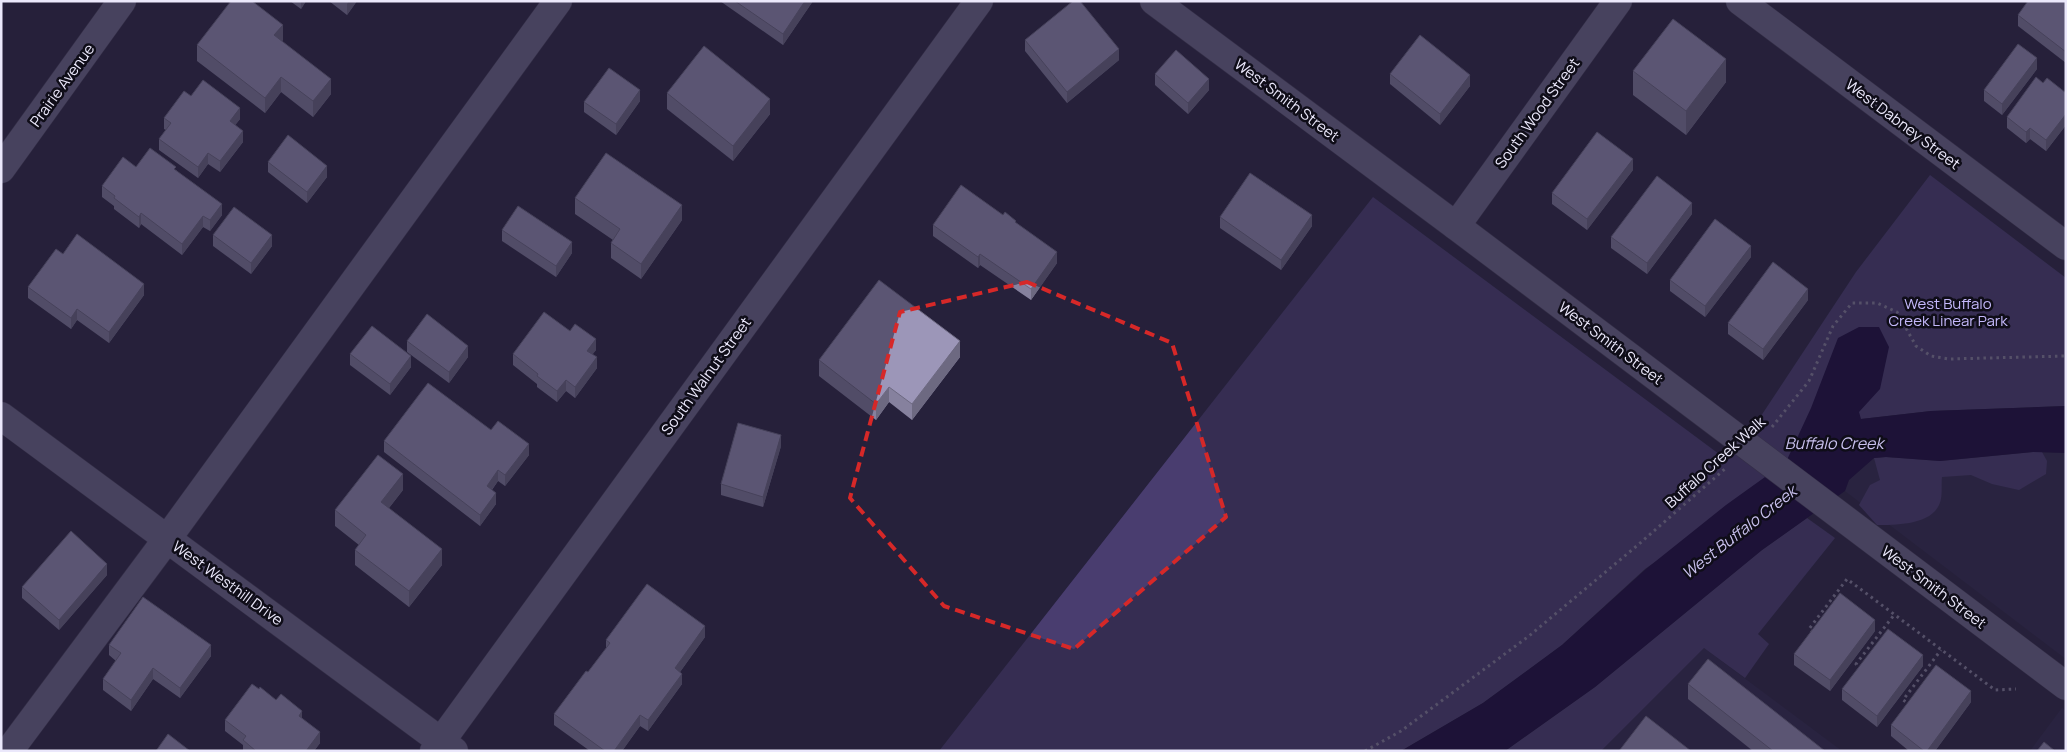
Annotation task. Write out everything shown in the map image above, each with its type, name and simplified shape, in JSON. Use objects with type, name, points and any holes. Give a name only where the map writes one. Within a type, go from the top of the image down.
[{"type":"street","name":"Prairie Avenue","points":[[1,169],[122,1]]},
{"type":"street","points":[[8,751],[167,538],[558,1]]},
{"type":"street","name":"South Walnut Street","points":[[443,747],[979,1]]},
{"type":"street","name":"West Smith Street","points":[[1154,1],[2066,686]]},
{"type":"street","name":"South Wood Street","points":[[1456,226],[1618,1]]},
{"type":"street","name":"West Dabney Street","points":[[1740,1],[2066,246]]},
{"type":"street","name":"West Westhill Drive","points":[[1,416],[167,538],[443,747]]},
{"type":"path","name":"Buffalo Creek Walk","points":[[1366,751],[1402,732],[1529,636],[1712,482],[1747,446],[1771,427],[1809,381],[1833,326],[1852,303],[1877,303],[1897,312],[1916,346],[1931,356],[1949,359],[2066,356]]},
{"type":"path","points":[[1817,634],[1809,629],[1847,579],[1995,690],[2019,688]]},
{"type":"path","points":[[1865,671],[1856,664],[1894,615]]},
{"type":"path","points":[[1913,706],[1903,700],[1941,650]]},
{"type":"highlighted area","points":[[1027,282],[1172,343],[1226,517],[1074,649],[944,606],[850,498],[900,312]]},
{"type":"shaded area","points":[[2033,452],[2066,453],[2066,659],[1845,491],[1849,480],[1874,458]]},
{"type":"shaded area","points":[[1704,648],[1842,751],[1601,751]]},
{"type":"shaded area","points":[[2062,708],[2066,711],[2066,751],[2030,751]]},
{"type":"green space","name":"West Buffalo Creek Linear Park","points":[[1930,175],[2066,278],[2066,406],[1931,411],[1861,419],[1645,569],[1562,645],[1483,703],[1401,751],[939,751],[1373,197],[1719,454],[1755,425],[1856,272]]},
{"type":"green space","points":[[2042,452],[2047,461],[2046,474],[2019,490],[1992,484],[1971,475],[1942,477],[1940,502],[1934,512],[1920,520],[1902,524],[1877,525],[1859,505],[1870,485],[1880,480],[1874,458],[1886,457],[1940,461]]},
{"type":"green space","points":[[1807,518],[1835,538],[1758,634],[1769,644],[1745,678],[1704,648],[1601,751],[1505,751],[1595,687],[1762,550]]},
{"type":"water","name":"Buffalo Creek","points":[[1859,327],[1879,327],[1889,347],[1880,389],[1859,412],[1861,419],[1931,411],[2066,406],[2066,453],[2033,452],[1940,461],[1886,457],[1874,458],[1849,480],[1845,491],[1762,550],[1595,687],[1505,751],[1401,751],[1483,703],[1562,645],[1646,569],[1726,505],[1786,462],[1811,408],[1838,338]]},
{"type":"building","points":[[231,1],[252,1],[283,25],[274,35],[331,79],[313,101],[281,77],[265,98],[197,45]]},
{"type":"building","points":[[735,1],[805,1],[783,34]]},
{"type":"building","points":[[1073,1],[1080,1],[1119,49],[1067,92],[1025,40]]},
{"type":"building","points":[[2028,1],[2066,1],[2066,52],[2018,15]]},
{"type":"building","points":[[1673,19],[1726,59],[1686,111],[1633,71]]},
{"type":"building","points":[[1420,35],[1470,75],[1440,114],[1390,74]]},
{"type":"building","points":[[2018,44],[2037,58],[2002,104],[1984,90]]},
{"type":"building","points":[[704,46],[770,99],[733,146],[667,93]]},
{"type":"building","points":[[1176,50],[1209,79],[1188,103],[1155,74]]},
{"type":"building","points":[[609,68],[640,90],[616,124],[584,102]]},
{"type":"building","points":[[2036,77],[2043,83],[2047,78],[2066,93],[2066,114],[2046,140],[2030,128],[2026,132],[2007,117]]},
{"type":"building","points":[[203,80],[240,108],[230,121],[243,131],[220,161],[208,153],[198,167],[159,139],[171,123],[164,118],[184,91],[191,96]]},
{"type":"building","points":[[1597,132],[1633,159],[1587,219],[1552,193]]},
{"type":"building","points":[[288,135],[327,166],[307,192],[268,162]]},
{"type":"building","points":[[150,148],[176,167],[174,169],[222,204],[210,220],[203,216],[182,244],[141,213],[139,217],[102,186],[123,157],[136,167]]},
{"type":"building","points":[[606,153],[682,205],[641,264],[611,243],[620,229],[575,198]]},
{"type":"building","points":[[1250,173],[1312,215],[1281,260],[1220,217]]},
{"type":"building","points":[[1657,176],[1692,203],[1647,263],[1611,237]]},
{"type":"building","points":[[961,185],[1003,215],[1005,212],[1015,222],[1057,252],[1031,289],[980,254],[978,257],[933,225]]},
{"type":"building","points":[[518,206],[572,242],[556,266],[502,230]]},
{"type":"building","points":[[234,207],[272,235],[251,263],[213,235]]},
{"type":"building","points":[[1715,219],[1751,246],[1705,306],[1670,280]]},
{"type":"building","points":[[77,234],[144,284],[109,332],[77,309],[71,318],[28,287],[56,249],[63,254]]},
{"type":"building","points":[[1773,262],[1808,289],[1763,349],[1728,323]]},
{"type":"building","points":[[879,280],[960,341],[912,404],[889,387],[876,404],[819,360]]},
{"type":"building","points":[[544,312],[570,331],[575,324],[596,339],[587,351],[597,357],[575,387],[566,380],[557,391],[513,354]]},
{"type":"building","points":[[427,314],[468,346],[449,372],[407,341]]},
{"type":"building","points":[[372,326],[411,356],[390,384],[350,354]]},
{"type":"building","points":[[428,383],[491,430],[498,421],[529,444],[505,475],[498,470],[487,486],[496,493],[480,515],[384,441]]},
{"type":"building","points":[[738,423],[781,435],[763,497],[721,484]]},
{"type":"building","points":[[378,455],[403,474],[381,502],[442,549],[409,591],[355,550],[366,535],[335,510]]},
{"type":"building","points":[[71,531],[107,564],[59,620],[22,587]]},
{"type":"building","points":[[647,584],[705,626],[675,668],[682,674],[648,720],[640,715],[614,751],[605,751],[554,714],[586,671],[588,672],[610,643],[606,640]]},
{"type":"building","points":[[1840,593],[1875,620],[1830,680],[1794,654]]},
{"type":"building","points":[[143,597],[211,645],[180,688],[153,668],[131,700],[103,679],[121,653],[109,645]]},
{"type":"building","points":[[1888,629],[1923,655],[1877,716],[1842,689]]},
{"type":"building","points":[[1708,659],[1825,751],[1773,751],[1688,684]]},
{"type":"building","points":[[1936,665],[1971,691],[1927,751],[1924,751],[1891,725]]},
{"type":"building","points":[[252,684],[259,689],[260,687],[276,700],[281,694],[302,711],[299,716],[320,732],[306,751],[256,751],[243,740],[246,736],[225,720]]},
{"type":"building","points":[[1646,716],[1691,751],[1619,751]]},
{"type":"building","points":[[168,734],[190,751],[156,751]]},
{"type":"building","points":[[2044,742],[2055,751],[2037,751]]},
{"type":"water label","name":"West Buffalo Creek","points":[[1739,532]]}]
